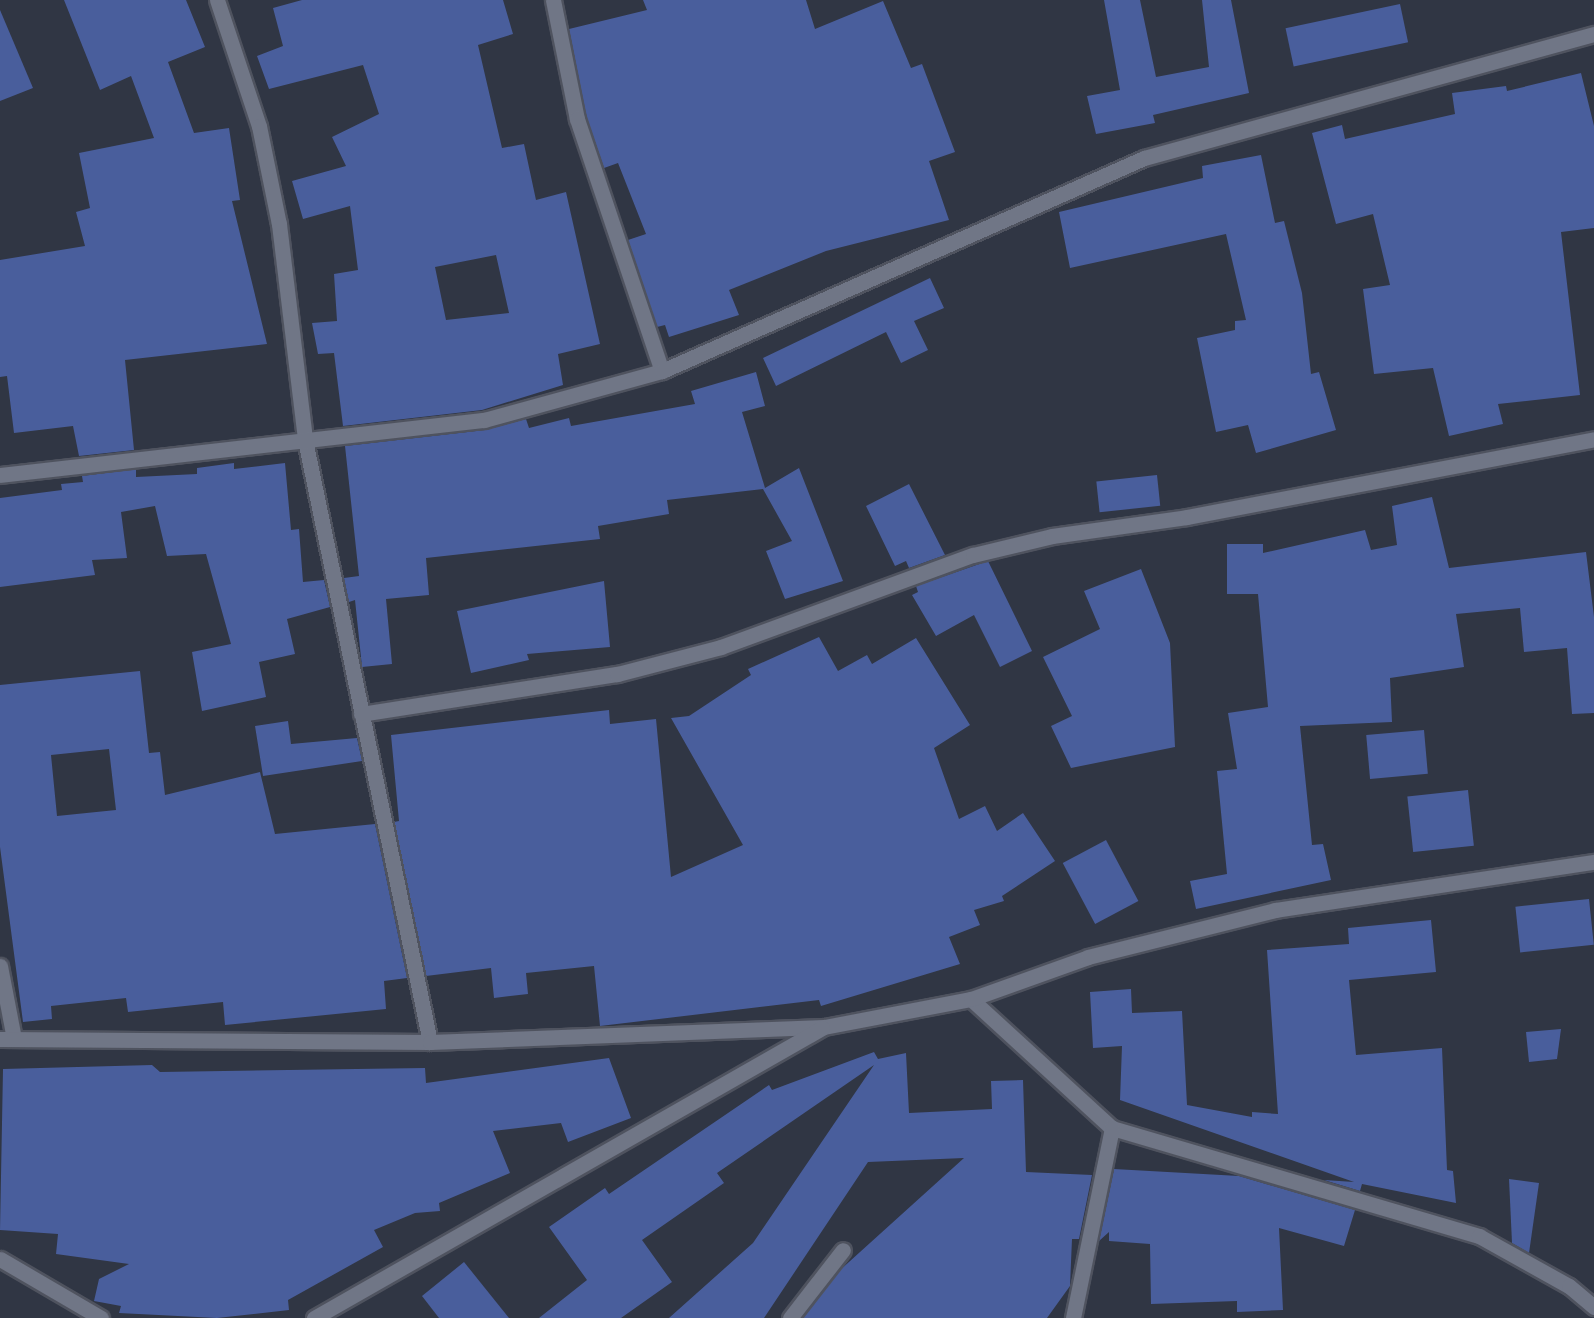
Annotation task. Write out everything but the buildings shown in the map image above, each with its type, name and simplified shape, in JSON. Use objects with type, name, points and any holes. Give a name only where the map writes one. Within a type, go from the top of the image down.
[{"type":"street","points":[[217,0],[259,126],[279,224],[305,440],[429,1042]]},
{"type":"street","points":[[553,0],[577,119],[662,371]]},
{"type":"street","points":[[0,475],[484,420],[662,371],[1144,158],[1594,34]]},
{"type":"street","points":[[362,714],[617,674],[721,647],[973,555],[1052,536],[1187,517],[1594,439]]},
{"type":"street","points":[[0,966],[7,1039],[429,1042],[824,1027],[971,999],[1088,957],[1275,910],[1594,862]]},
{"type":"street","points":[[971,999],[1112,1128],[1479,1236],[1569,1286],[1594,1307]]},
{"type":"street","points":[[314,1318],[824,1027]]},
{"type":"street","points":[[1073,1318],[1112,1128]]},
{"type":"street","points":[[790,1318],[843,1250]]},
{"type":"street","points":[[0,1259],[101,1318]]}]
